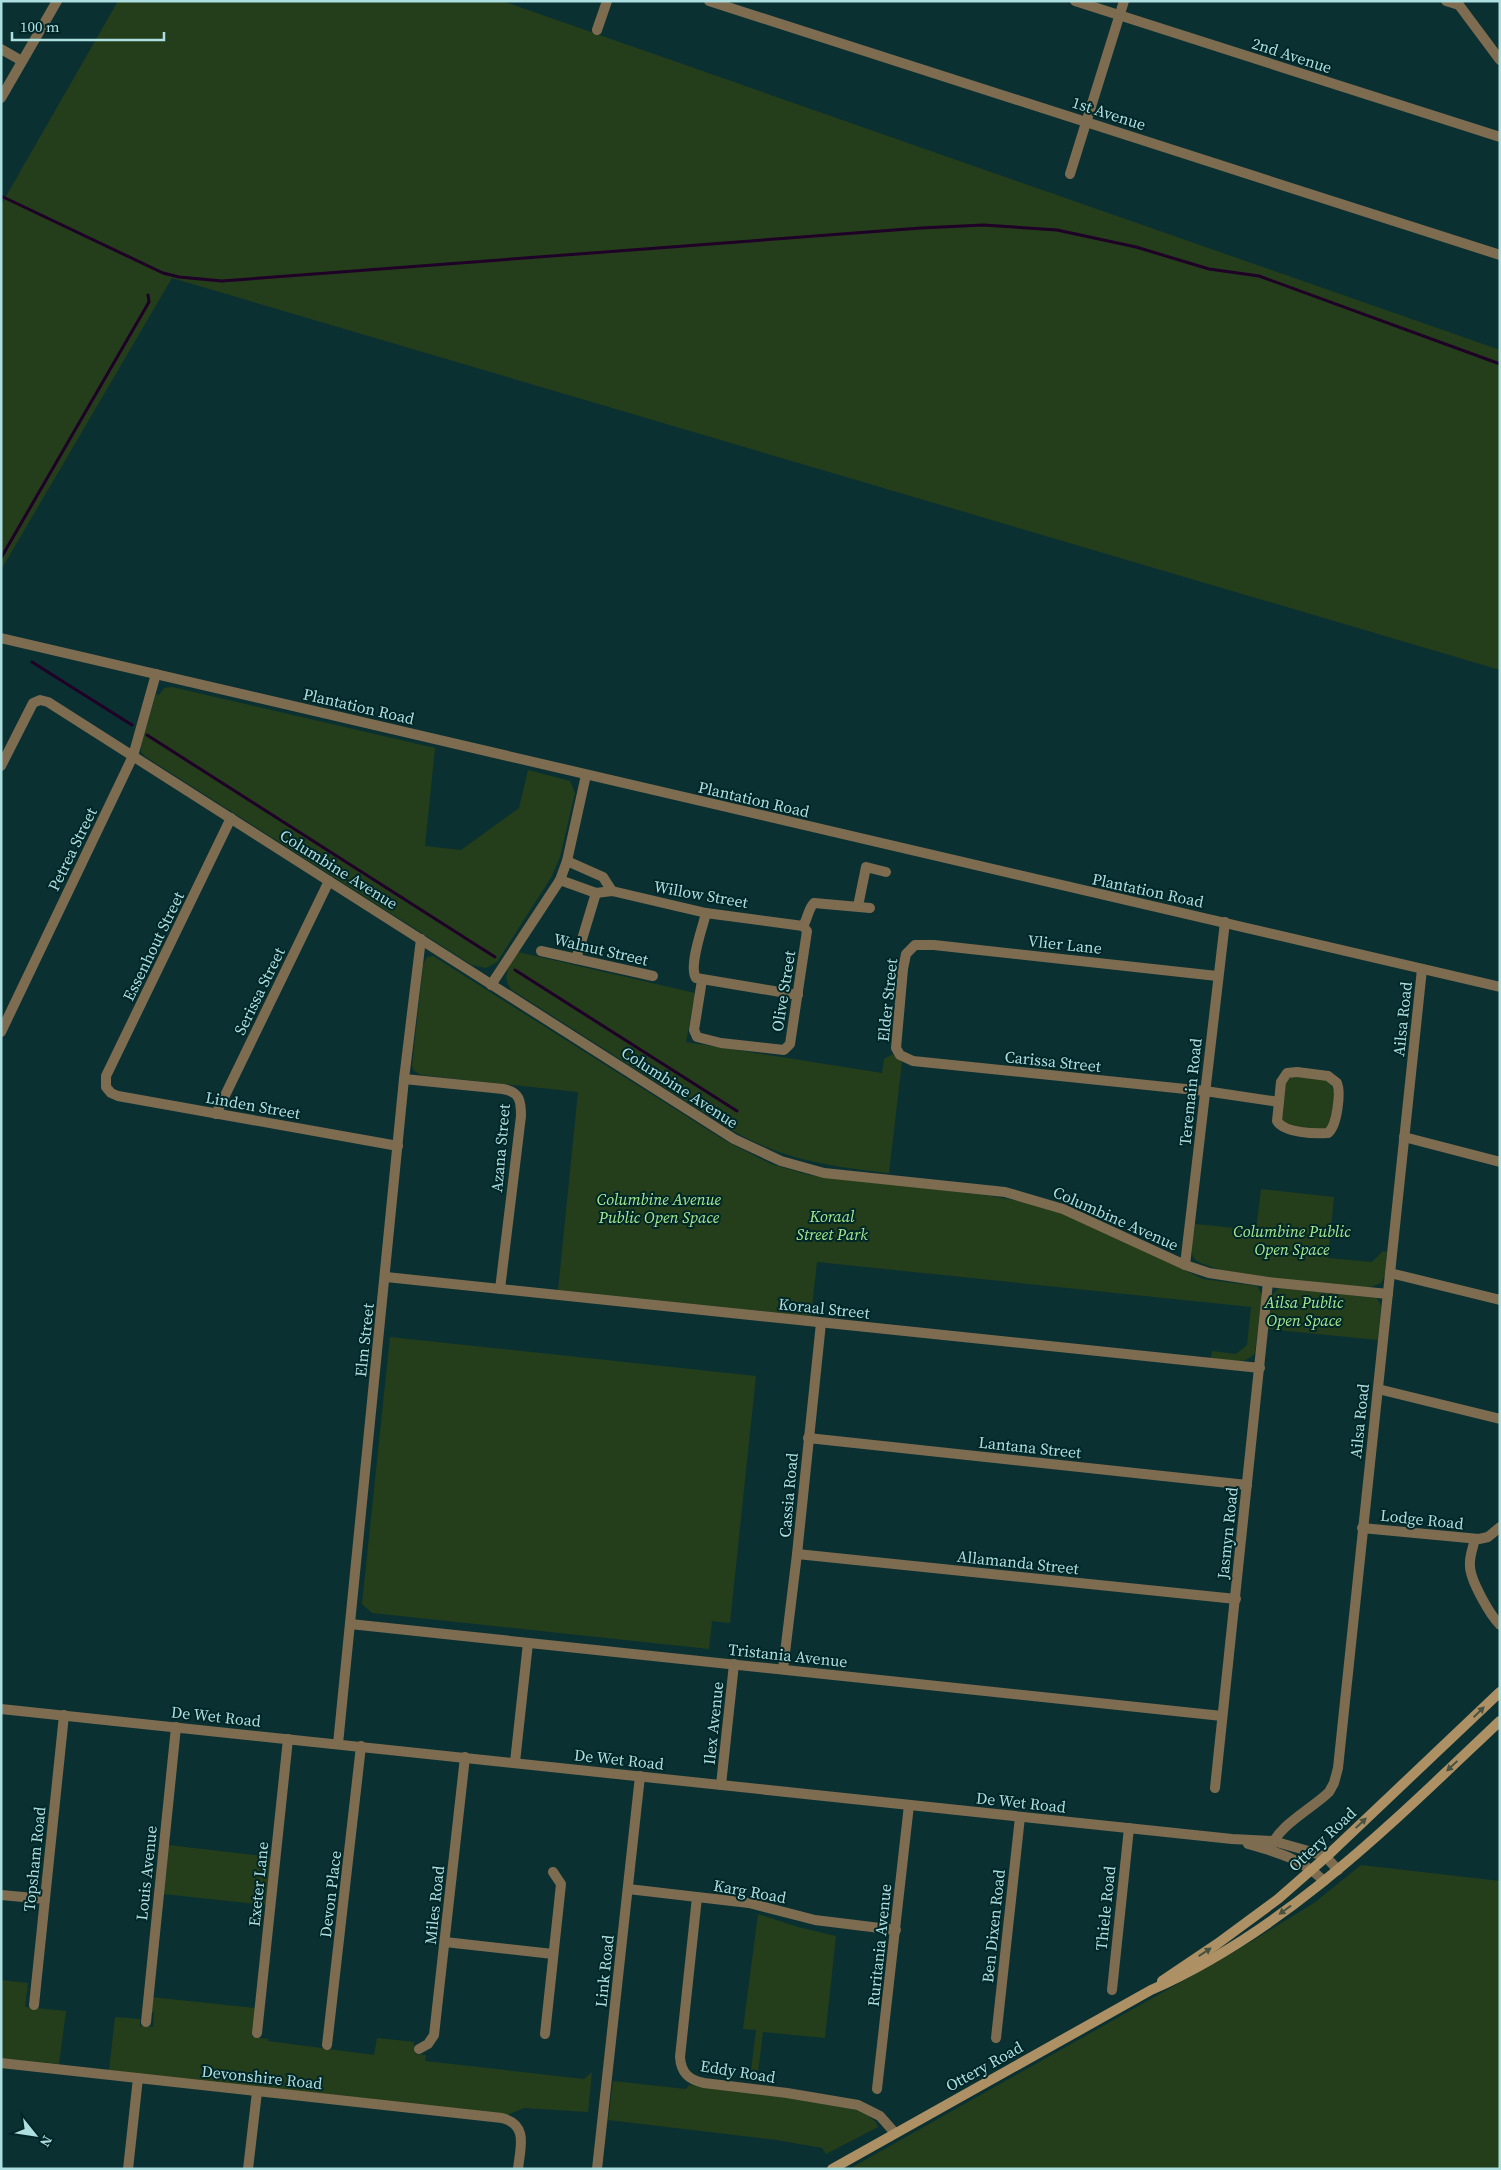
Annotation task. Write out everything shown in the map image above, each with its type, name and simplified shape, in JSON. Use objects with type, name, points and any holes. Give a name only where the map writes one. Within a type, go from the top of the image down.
[{"type":"main road","name":"Ottery Road","points":[[1151,1990],[1172,1973],[1263,1910],[1312,1869],[1500,1692]]},
{"type":"main road","name":"Ottery Road","points":[[832,2169],[1151,1990],[1179,1977],[1273,1919],[1338,1870],[1386,1828],[1500,1721]]},
{"type":"street","points":[[1,98],[57,1]]},
{"type":"street","points":[[597,30],[607,1]]},
{"type":"street","name":"1st Avenue","points":[[709,1],[1500,255]]},
{"type":"street","name":"2nd Avenue","points":[[1075,1],[1500,137]]},
{"type":"street","points":[[1070,174],[1124,1]]},
{"type":"street","points":[[1446,1],[1458,3],[1500,60]]},
{"type":"street","points":[[1,49],[22,61]]},
{"type":"street","name":"Plantation Road","points":[[1,638],[1500,987]]},
{"type":"street","name":"Petrea Street","points":[[1,1032],[133,756],[156,674]]},
{"type":"street","name":"Columbine Avenue","points":[[1,766],[28,710],[36,701],[48,702],[734,1139],[774,1159],[824,1173],[1005,1192],[1032,1198],[1090,1220],[1185,1265],[1209,1273],[1268,1282],[1388,1294]]},
{"type":"street","points":[[491,985],[560,880],[567,861],[586,775]]},
{"type":"street","name":"Essenhout Street","points":[[106,1087],[106,1076],[232,818]]},
{"type":"street","points":[[567,861],[603,876],[612,891]]},
{"type":"street","points":[[858,906],[866,868],[886,872]]},
{"type":"street","name":"Willow Street","points":[[560,880],[596,893],[612,891],[706,912],[803,926]]},
{"type":"street","name":"Serissa Street","points":[[216,1114],[329,881]]},
{"type":"street","points":[[576,959],[596,893]]},
{"type":"street","points":[[803,926],[808,919],[810,907],[814,903],[870,908]]},
{"type":"street","points":[[706,912],[693,971],[696,978],[798,995]]},
{"type":"street","name":"Teremain Road","points":[[1185,1265],[1217,976],[1225,922]]},
{"type":"street","name":"Olive Street","points":[[702,980],[694,1033],[703,1040],[780,1051],[787,1049],[790,1044],[807,935],[803,926]]},
{"type":"street","name":"Elm Street","points":[[338,1744],[386,1276],[404,1079],[421,939]]},
{"type":"street","name":"Vlier Lane","points":[[911,948],[923,944],[934,945],[1217,976]]},
{"type":"street","name":"Elder Street","points":[[900,1055],[895,1042],[902,969],[906,954],[911,948]]},
{"type":"street","name":"Walnut Street","points":[[541,950],[654,976]]},
{"type":"street","name":"Ailsa Road","points":[[1272,1846],[1280,1833],[1324,1797],[1332,1787],[1337,1776],[1422,969]]},
{"type":"street","name":"Carissa Street","points":[[900,1055],[913,1061],[926,1063],[1205,1091],[1278,1102]]},
{"type":"street","points":[[1297,1072],[1328,1076],[1335,1080],[1339,1086],[1334,1126],[1328,1133],[1292,1130],[1281,1126],[1277,1121],[1278,1102],[1281,1080],[1287,1074],[1297,1072]]},
{"type":"street","name":"Azana Street","points":[[404,1079],[504,1089],[515,1092],[520,1099],[521,1116],[500,1289]]},
{"type":"street","name":"Linden Street","points":[[106,1087],[115,1095],[398,1146]]},
{"type":"street","points":[[1404,1137],[1500,1162]]},
{"type":"street","points":[[1390,1273],[1500,1300]]},
{"type":"street","name":"Koraal Street","points":[[386,1276],[1260,1368]]},
{"type":"street","name":"Jasmyn Road","points":[[1215,1788],[1268,1282]]},
{"type":"street","name":"Cassia Road","points":[[783,1670],[821,1323]]},
{"type":"street","points":[[1378,1389],[1500,1419]]},
{"type":"street","name":"Lantana Street","points":[[808,1438],[1247,1486]]},
{"type":"street","points":[[1475,1539],[1488,1537],[1500,1527]]},
{"type":"street","name":"Lodge Road","points":[[1362,1528],[1475,1539],[1470,1561],[1470,1571],[1500,1625]]},
{"type":"street","name":"Allamanda Street","points":[[797,1554],[1236,1599]]},
{"type":"street","name":"Tristania Avenue","points":[[350,1624],[1222,1716]]},
{"type":"street","points":[[515,1762],[528,1643]]},
{"type":"street","name":"Ilex Avenue","points":[[721,1785],[734,1664]]},
{"type":"street","name":"De Wet Road","points":[[1,1709],[1129,1828],[1232,1840],[1326,1857]]},
{"type":"street","name":"Topsham Road","points":[[34,2005],[64,1715]]},
{"type":"street","name":"Louis Avenue","points":[[146,2022],[176,1727]]},
{"type":"street","name":"Exeter Lane","points":[[257,2033],[288,1739]]},
{"type":"street","name":"Devon Place","points":[[327,2045],[361,1746]]},
{"type":"street","name":"Miles Road","points":[[419,2048],[428,2044],[434,2034],[465,1757]]},
{"type":"street","name":"Link Road","points":[[597,2169],[640,1776]]},
{"type":"street","name":"Ruritania Avenue","points":[[877,2089],[909,1805]]},
{"type":"street","name":"Ben Dixen Road","points":[[996,2038],[1020,1817]]},
{"type":"street","name":"Thiele Road","points":[[1112,1990],[1129,1828]]},
{"type":"street","name":"De Wet Road","points":[[1272,1846],[1312,1869],[1324,1881]]},
{"type":"street","points":[[1326,1857],[1338,1870]]},
{"type":"street","points":[[545,2034],[561,1884],[553,1872]]},
{"type":"street","name":"Karg Road","points":[[628,1889],[764,1906],[815,1920],[896,1930]]},
{"type":"street","points":[[1,1895],[45,1899]]},
{"type":"street","name":"Eddy Road","points":[[698,1897],[680,2057],[686,2076],[704,2083],[788,2093],[858,2105],[880,2116],[895,2133]]},
{"type":"street","points":[[445,1942],[553,1954]]},
{"type":"street","name":"Devonshire Road","points":[[1,2063],[502,2118],[517,2126],[521,2138],[518,2169]]},
{"type":"street","points":[[128,2169],[138,2078]]},
{"type":"street","points":[[248,2169],[257,2092]]},
{"type":"green space","points":[[118,1],[502,1],[1500,350],[1500,670],[172,278],[1,570],[1,205]]},
{"type":"green space","points":[[172,687],[435,748],[425,846],[461,850],[519,808],[528,770],[570,781],[575,793],[560,857],[552,876],[497,962],[486,968],[472,965],[146,757],[141,752],[141,745],[156,694],[159,695],[164,688]]},
{"type":"green space","points":[[518,952],[695,993],[686,1042],[882,1073],[884,1059],[893,1054],[902,1062],[889,1173],[845,1168],[806,1160],[768,1148],[728,1128],[512,990],[508,985],[507,976],[509,966]]},
{"type":"green space","name":"Columbine Avenue Public Open Space","points":[[433,956],[724,1140],[771,1164],[809,1175],[991,1196],[1050,1208],[1203,1279],[1257,1286],[1262,1295],[1255,1353],[1246,1360],[1240,1361],[1211,1358],[1212,1351],[1236,1354],[1247,1345],[1251,1307],[817,1262],[811,1316],[558,1290],[578,1092],[421,1075],[414,1071],[412,1066],[423,965],[427,957]]},
{"type":"green space","points":[[1291,1077],[1323,1079],[1331,1082],[1333,1105],[1327,1127],[1316,1130],[1304,1129],[1281,1120],[1284,1085]]},
{"type":"green space","name":"Columbine Public Open Space","points":[[1261,1189],[1334,1197],[1328,1258],[1372,1262],[1383,1251],[1387,1252],[1385,1275],[1381,1283],[1370,1287],[1248,1275],[1223,1270],[1204,1264],[1194,1258],[1192,1246],[1195,1224],[1256,1230]]},
{"type":"green space","name":"Ailsa Public Open Space","points":[[1279,1288],[1377,1298],[1381,1306],[1378,1340],[1268,1329],[1272,1295]]},
{"type":"green space","points":[[390,1337],[756,1376],[730,1623],[712,1621],[709,1649],[372,1613],[362,1604]]},
{"type":"green space","points":[[168,1845],[271,1857],[266,1905],[163,1894]]},
{"type":"green space","points":[[1361,1865],[1500,1881],[1500,2169],[849,2169],[1229,1955],[1314,1903]]},
{"type":"green space","points":[[758,1914],[798,1927],[836,1936],[825,2038],[763,2032],[757,2080],[750,2079],[756,2030],[743,2029]]},
{"type":"green space","points":[[1,1980],[28,1983],[25,2007],[66,2011],[59,2064],[1,2058]]},
{"type":"green space","points":[[151,1997],[255,2008],[252,2037],[268,2039],[268,2041],[374,2055],[377,2038],[414,2042],[415,2054],[426,2055],[425,2061],[584,2079],[592,2072],[588,2112],[524,2108],[504,2116],[231,2086],[109,2070],[115,2017],[140,2019],[140,2026],[153,2027],[154,2013],[149,2012]]},
{"type":"green space","points":[[613,2081],[686,2089],[689,2085],[790,2098],[856,2110],[867,2115],[876,2122],[878,2127],[826,2154],[822,2148],[777,2140],[608,2120]]},
{"type":"waterway","points":[[1,196],[163,273],[179,277],[222,281],[921,228],[983,225],[1057,230],[1136,247],[1209,269],[1259,276],[1500,364]]},
{"type":"waterway","points":[[1,558],[149,302],[148,295]]},
{"type":"waterway","points":[[32,662],[132,725]]},
{"type":"waterway","points":[[147,735],[495,957]]},
{"type":"waterway","points":[[515,970],[737,1111]]},
{"type":"park label","name":"Koraal Street Park","points":[[832,1225]]}]
